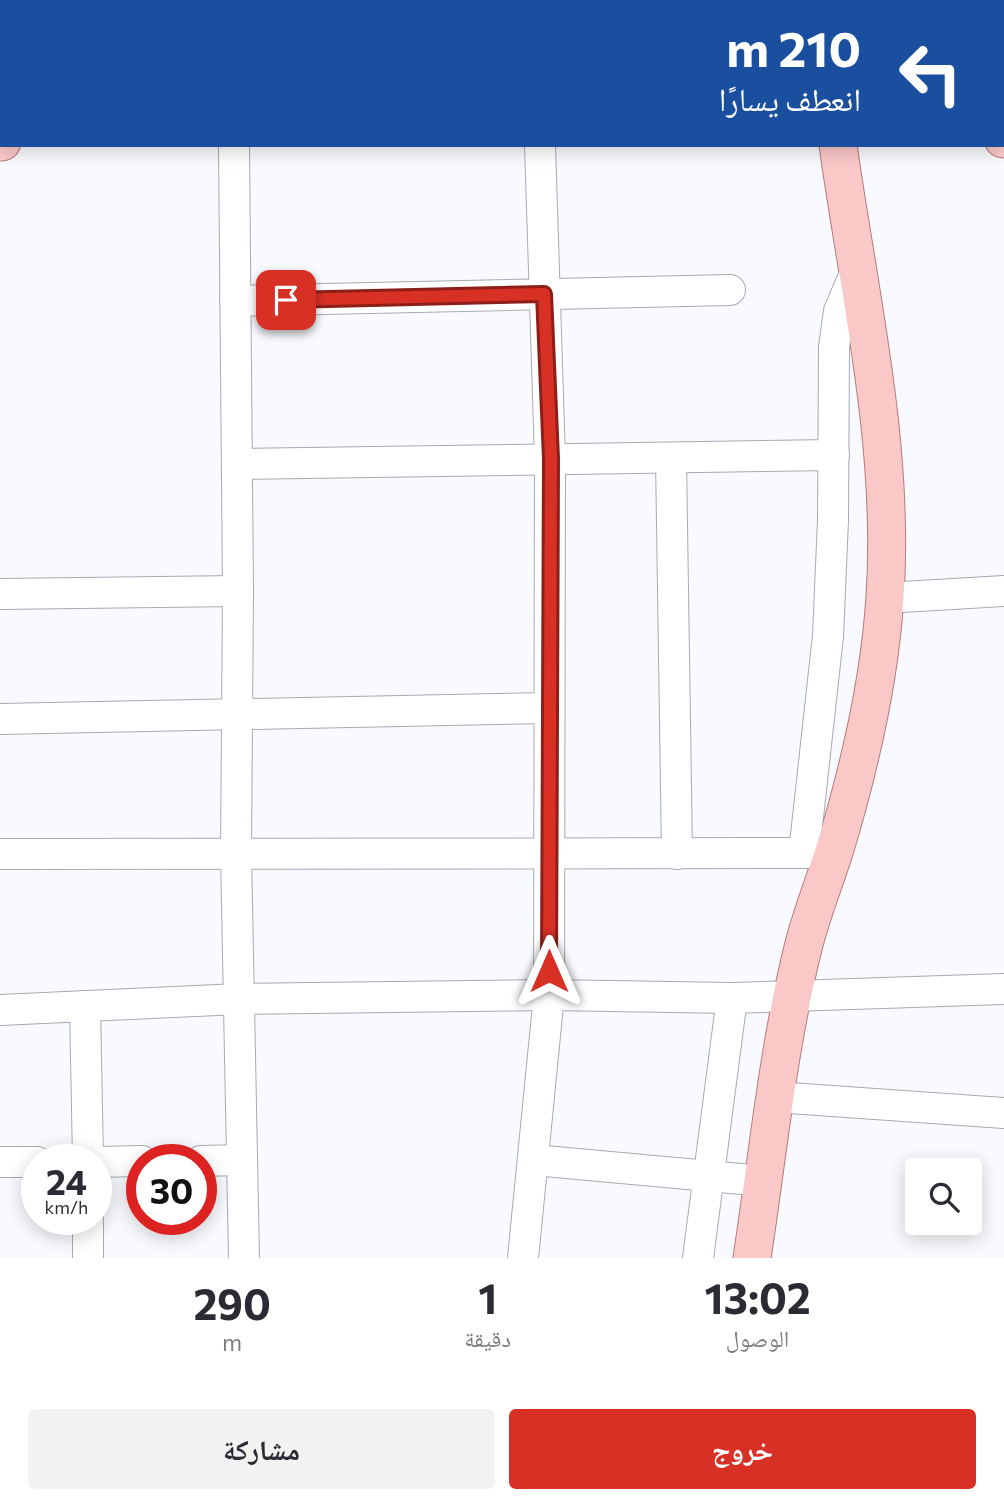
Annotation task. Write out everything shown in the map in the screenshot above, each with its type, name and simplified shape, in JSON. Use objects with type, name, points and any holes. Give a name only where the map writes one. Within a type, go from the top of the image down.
[{"type":"main road","points":[[752,1258],[775,1097],[793,996],[816,901],[819,853],[864,730],[885,597],[887,525],[879,423],[838,147]]},
{"type":"street","points":[[234,147],[238,591],[236,853],[244,1258]]},
{"type":"street","points":[[523,1258],[549,995],[551,459],[540,147]]},
{"type":"street","points":[[0,854],[819,853],[835,455],[834,347],[839,312],[857,269]]},
{"type":"street","points":[[235,301],[730,290]]},
{"type":"street","points":[[237,464],[835,455]]},
{"type":"street","points":[[671,458],[677,854]]},
{"type":"street","points":[[0,594],[238,591]]},
{"type":"street","points":[[885,597],[1004,592]]},
{"type":"street","points":[[0,719],[548,708]]},
{"type":"street","points":[[0,1010],[239,999],[549,995],[732,998],[1004,989]]},
{"type":"street","points":[[698,1258],[732,998]]},
{"type":"street","points":[[85,1006],[88,1144]]},
{"type":"street","points":[[775,1097],[1004,1113]]},
{"type":"street","points":[[217,1160],[242,1160]]},
{"type":"street","points":[[534,1160],[764,1181]]},
{"type":"street","points":[[0,1163],[21,1162]]},
{"type":"street","points":[[88,1235],[88,1258]]},
{"type":"route","points":[[286,300],[544,294],[551,459],[549,971]]}]
